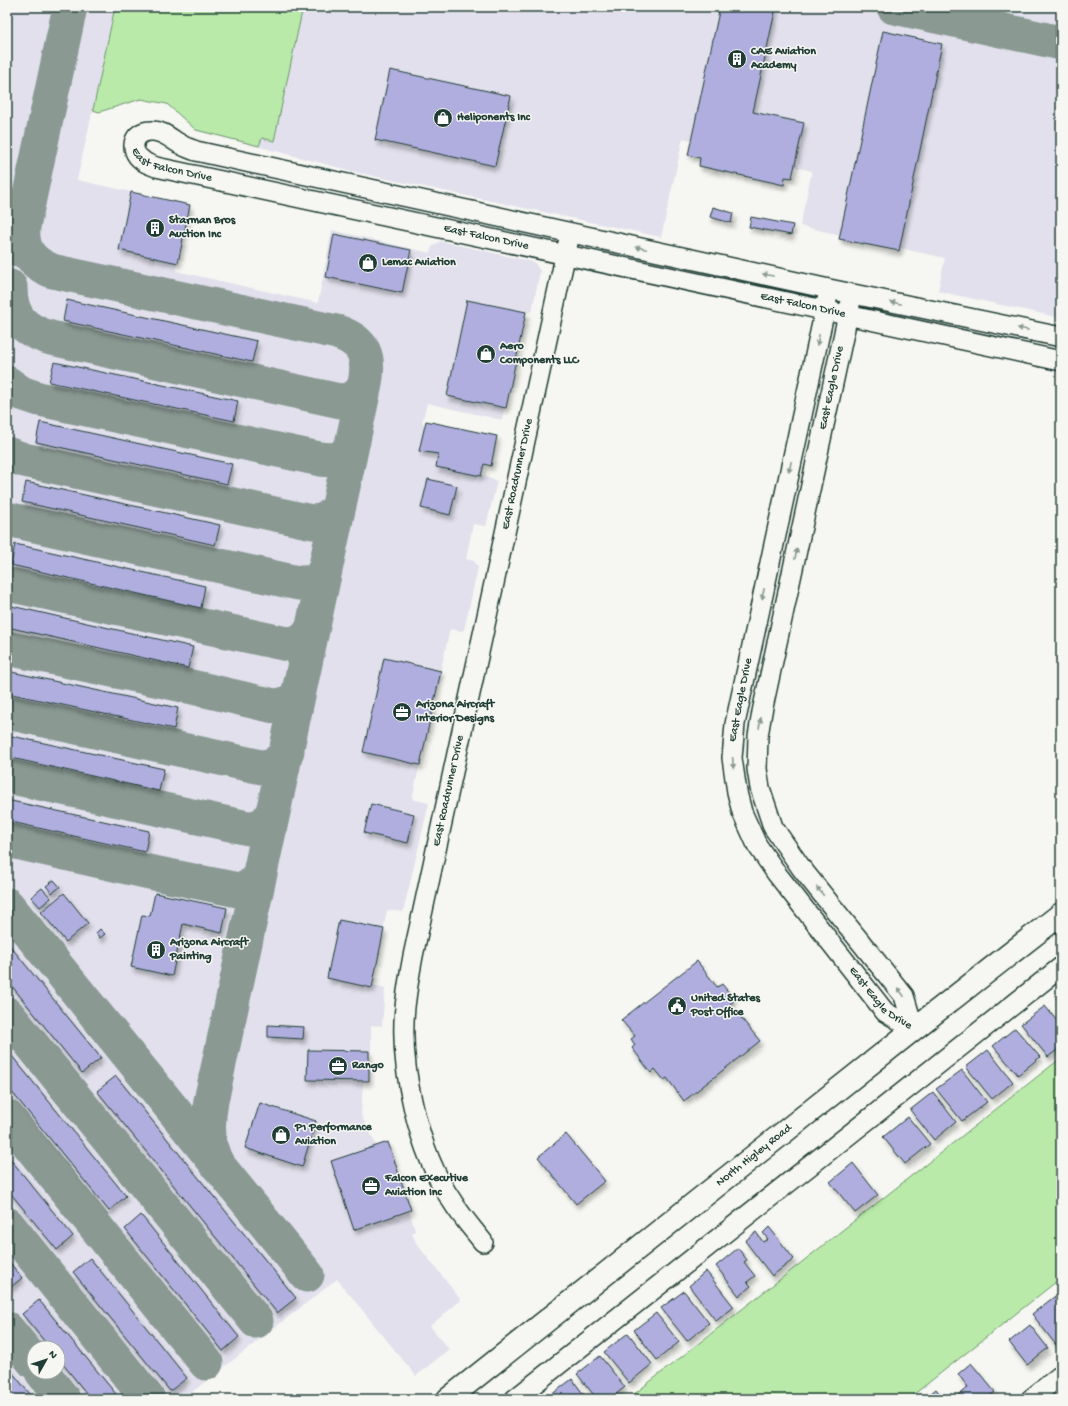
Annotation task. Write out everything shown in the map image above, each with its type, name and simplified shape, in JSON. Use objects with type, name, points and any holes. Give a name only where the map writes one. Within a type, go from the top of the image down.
[{"type":"main road","name":"North Higley Road","points":[[448,1399],[914,1028],[1061,914]]},
{"type":"street","name":"East Falcon Drive","points":[[1061,337],[852,294],[196,151],[182,145],[163,133],[152,130],[143,132],[136,136],[133,143],[135,150],[142,161],[156,167],[1061,361]]},
{"type":"street","name":"East Roadrunner Drive","points":[[483,1242],[452,1201],[432,1164],[424,1144],[411,1095],[406,1068],[404,1037],[405,1008],[415,948],[571,232]]},
{"type":"street","name":"East Eagle Drive","points":[[829,288],[735,724],[732,758],[737,792],[750,831],[766,860],[885,1012],[914,1028]]},
{"type":"street","name":"East Eagle Drive","points":[[852,294],[758,736],[757,755],[760,788],[773,827],[802,869],[904,996],[914,1028]]},
{"type":"street","points":[[777,527],[801,532]]},
{"type":"street","points":[[515,1399],[1061,968]]},
{"type":"street","points":[[1031,1399],[1061,1375]]},
{"type":"shaded area","points":[[7,7],[1061,7],[1061,318],[938,291],[945,258],[800,226],[812,171],[683,138],[661,237],[359,173],[196,130],[167,104],[141,99],[99,112],[94,110],[94,113],[92,113],[77,180],[190,205],[176,271],[318,303],[332,230],[430,253],[432,247],[440,241],[534,262],[540,271],[532,311],[521,315],[502,420],[427,403],[422,422],[479,475],[497,481],[486,526],[473,524],[466,559],[474,561],[478,567],[464,630],[460,631],[450,629],[412,799],[429,803],[403,912],[387,910],[372,985],[385,989],[382,1026],[371,1025],[371,1052],[363,1081],[361,1115],[408,1207],[415,1231],[412,1233],[416,1243],[461,1300],[430,1326],[449,1349],[416,1376],[337,1279],[183,1399],[7,1399]]},
{"type":"green space","points":[[115,7],[303,7],[274,141],[262,138],[259,146],[196,130],[167,104],[141,99],[99,112],[93,110]]},
{"type":"green space","points":[[1061,1058],[1061,1278],[908,1399],[628,1399]]},
{"type":"building","name":"CAE Aviation Academy","points":[[720,7],[776,7],[753,112],[804,123],[792,178],[785,177],[784,185],[699,166],[700,158],[688,155]]},
{"type":"building","points":[[883,31],[942,44],[899,251],[839,239]]},
{"type":"building","name":"Heliponents Inc","points":[[390,70],[511,96],[495,166],[375,140]]},
{"type":"building","name":"Starman Bros Auction Inc","points":[[131,192],[190,205],[178,263],[119,250]]},
{"type":"building","points":[[713,207],[733,213],[731,223],[710,217]]},
{"type":"building","points":[[751,217],[793,225],[791,235],[749,227]]},
{"type":"building","name":"Lemac Aviation","points":[[334,234],[411,250],[402,293],[326,277]]},
{"type":"building","points":[[67,300],[257,341],[252,362],[63,321]]},
{"type":"building","name":"Aero Components LLC","points":[[467,300],[526,312],[506,408],[447,396]]},
{"type":"building","points":[[54,362],[238,401],[234,421],[49,382]]},
{"type":"building","points":[[426,421],[497,436],[491,466],[484,464],[481,476],[436,467],[438,454],[419,451]]},
{"type":"building","points":[[40,422],[232,464],[227,484],[36,442]]},
{"type":"building","points":[[428,479],[457,486],[450,515],[421,508]]},
{"type":"building","points":[[26,482],[220,525],[215,545],[22,502]]},
{"type":"building","points":[[15,544],[205,586],[201,608],[11,565]]},
{"type":"building","points":[[7,605],[193,647],[188,668],[7,627]]},
{"type":"building","name":"Arizona Aircraft Interior Designs","points":[[384,658],[441,671],[420,765],[363,752]]},
{"type":"building","points":[[7,671],[178,708],[174,729],[7,693]]},
{"type":"building","points":[[7,735],[164,769],[159,791],[7,757]]},
{"type":"building","points":[[7,800],[149,831],[145,852],[7,821]]},
{"type":"building","points":[[371,804],[414,814],[408,843],[364,833]]},
{"type":"building","points":[[54,880],[60,887],[52,893],[46,886]]},
{"type":"building","points":[[42,888],[51,898],[40,907],[31,897]]},
{"type":"building","points":[[64,893],[88,923],[66,942],[41,912]]},
{"type":"building","name":"Arizona Aircraft Painting","points":[[155,893],[227,908],[222,933],[183,924],[172,976],[131,967],[142,915],[150,916]]},
{"type":"building","points":[[339,920],[384,929],[372,988],[327,978]]},
{"type":"building","points":[[100,929],[105,934],[100,938],[96,933]]},
{"type":"building","points":[[7,942],[101,1058],[82,1073],[7,980]]},
{"type":"building","points":[[697,961],[717,987],[722,984],[735,1000],[730,1004],[760,1041],[684,1101],[667,1078],[664,1080],[655,1069],[651,1073],[632,1048],[635,1045],[631,1039],[635,1036],[621,1020]]},
{"type":"building","points":[[1061,994],[1061,1004],[1056,998]]},
{"type":"building","points":[[1045,1006],[1061,1026],[1061,1047],[1048,1057],[1021,1024]]},
{"type":"building","points":[[268,1025],[304,1027],[303,1039],[268,1037]]},
{"type":"building","points":[[1015,1028],[1040,1057],[1018,1075],[993,1046]]},
{"type":"building","points":[[7,1050],[126,1196],[109,1211],[7,1086]]},
{"type":"building","name":"Rango","points":[[308,1050],[369,1051],[369,1081],[307,1080]]},
{"type":"building","points":[[988,1050],[1013,1082],[992,1099],[966,1067]]},
{"type":"building","points":[[962,1070],[987,1102],[962,1121],[936,1089]]},
{"type":"building","points":[[116,1076],[296,1298],[277,1313],[97,1091]]},
{"type":"building","points":[[933,1092],[956,1122],[934,1140],[910,1110]]},
{"type":"building","name":"P1 Performance Aviation","points":[[260,1103],[316,1121],[302,1167],[245,1148]]},
{"type":"building","points":[[908,1117],[930,1144],[905,1164],[883,1137]]},
{"type":"building","points":[[566,1134],[605,1181],[576,1204],[538,1157]]},
{"type":"building","name":"Falcon Executive Aviation Inc","points":[[388,1142],[411,1210],[354,1230],[331,1161]]},
{"type":"building","points":[[7,1155],[73,1236],[57,1250],[7,1189]]},
{"type":"building","points":[[853,1163],[878,1195],[855,1213],[830,1182]]},
{"type":"building","points":[[141,1215],[239,1337],[223,1351],[125,1229]]},
{"type":"building","points":[[769,1227],[794,1259],[772,1276],[745,1241],[756,1232],[763,1242],[768,1239],[763,1233]]},
{"type":"building","points":[[738,1248],[747,1260],[744,1262],[755,1276],[747,1282],[751,1286],[739,1296],[716,1266]]},
{"type":"building","points":[[90,1258],[187,1378],[170,1391],[73,1272]]},
{"type":"building","points":[[7,1259],[22,1278],[7,1290]]},
{"type":"building","points":[[706,1271],[734,1307],[716,1321],[689,1286]]},
{"type":"building","points":[[684,1291],[709,1323],[687,1341],[661,1308]]},
{"type":"building","points":[[1054,1297],[1061,1307],[1061,1341],[1056,1345],[1032,1314]]},
{"type":"building","points":[[39,1300],[120,1399],[91,1399],[66,1368],[66,1340],[43,1340],[22,1314]]},
{"type":"building","points":[[656,1313],[679,1342],[657,1360],[634,1330]]},
{"type":"building","points":[[1030,1325],[1048,1348],[1027,1365],[1009,1342]]},
{"type":"building","points":[[628,1333],[652,1364],[629,1383],[604,1352]]},
{"type":"building","points":[[600,1356],[625,1387],[610,1399],[597,1399],[577,1374]]},
{"type":"building","points":[[971,1363],[995,1392],[986,1399],[959,1399],[957,1396],[968,1387],[958,1374]]},
{"type":"building","points":[[7,1366],[34,1399],[7,1399]]},
{"type":"building","points":[[572,1379],[587,1399],[554,1399],[551,1395]]},
{"type":"building","points":[[936,1389],[944,1399],[924,1399]]},
{"type":"taxiway","points":[[18,250],[70,7]]},
{"type":"taxiway","points":[[894,7],[1061,43]]},
{"type":"taxiway","points":[[23,227],[24,243],[29,255],[38,264],[52,271],[337,332],[354,340],[359,345],[366,358],[367,366],[365,384],[211,1101],[208,1126],[209,1135],[212,1151],[219,1167]]},
{"type":"taxiway","points":[[10,287],[12,306],[20,321],[33,331],[51,338],[340,401],[349,400],[356,397],[361,392],[365,384]]},
{"type":"taxiway","points":[[7,383],[21,393],[39,399],[320,459],[332,460],[341,458],[347,452],[353,441]]},
{"type":"taxiway","points":[[7,454],[24,460],[312,522],[321,521],[328,518],[339,506]]},
{"type":"taxiway","points":[[7,519],[298,583],[307,583],[318,580],[325,569]]},
{"type":"taxiway","points":[[7,584],[287,644],[296,643],[302,640],[312,629]]},
{"type":"taxiway","points":[[7,648],[274,706],[289,702],[299,692]]},
{"type":"taxiway","points":[[7,712],[261,767],[276,763],[287,751]]},
{"type":"taxiway","points":[[7,776],[248,828],[257,827],[264,824],[269,819],[273,811]]},
{"type":"taxiway","points":[[7,840],[149,872],[238,890],[251,885],[260,874]]},
{"type":"taxiway","points":[[7,905],[307,1275]]},
{"type":"taxiway","points":[[7,1014],[256,1321]]},
{"type":"taxiway","points":[[7,1117],[206,1363]]},
{"type":"taxiway","points":[[7,1224],[148,1399]]},
{"type":"taxiway","points":[[7,1329],[26,1352]]},
{"type":"taxiway","points":[[48,1380],[63,1399]]},
{"type":"place","name":"CAE Aviation Academy","points":[[737,59]]},
{"type":"place","name":"Heliponents Inc","points":[[443,118]]},
{"type":"place","name":"Starman Bros Auction Inc","points":[[155,228]]},
{"type":"place","name":"Lemac Aviation","points":[[368,263]]},
{"type":"place","name":"Aero Components LLC","points":[[486,354]]},
{"type":"place","name":"Arizona Aircraft Interior Designs","points":[[402,712]]},
{"type":"place","name":"Arizona Aircraft Painting","points":[[156,950]]},
{"type":"place","name":"United States Post Office","points":[[677,1006]]},
{"type":"place","name":"Rango","points":[[338,1066]]},
{"type":"place","name":"P1 Performance Aviation","points":[[281,1135]]},
{"type":"place","name":"Falcon Executive Aviation Inc","points":[[371,1186]]}]
